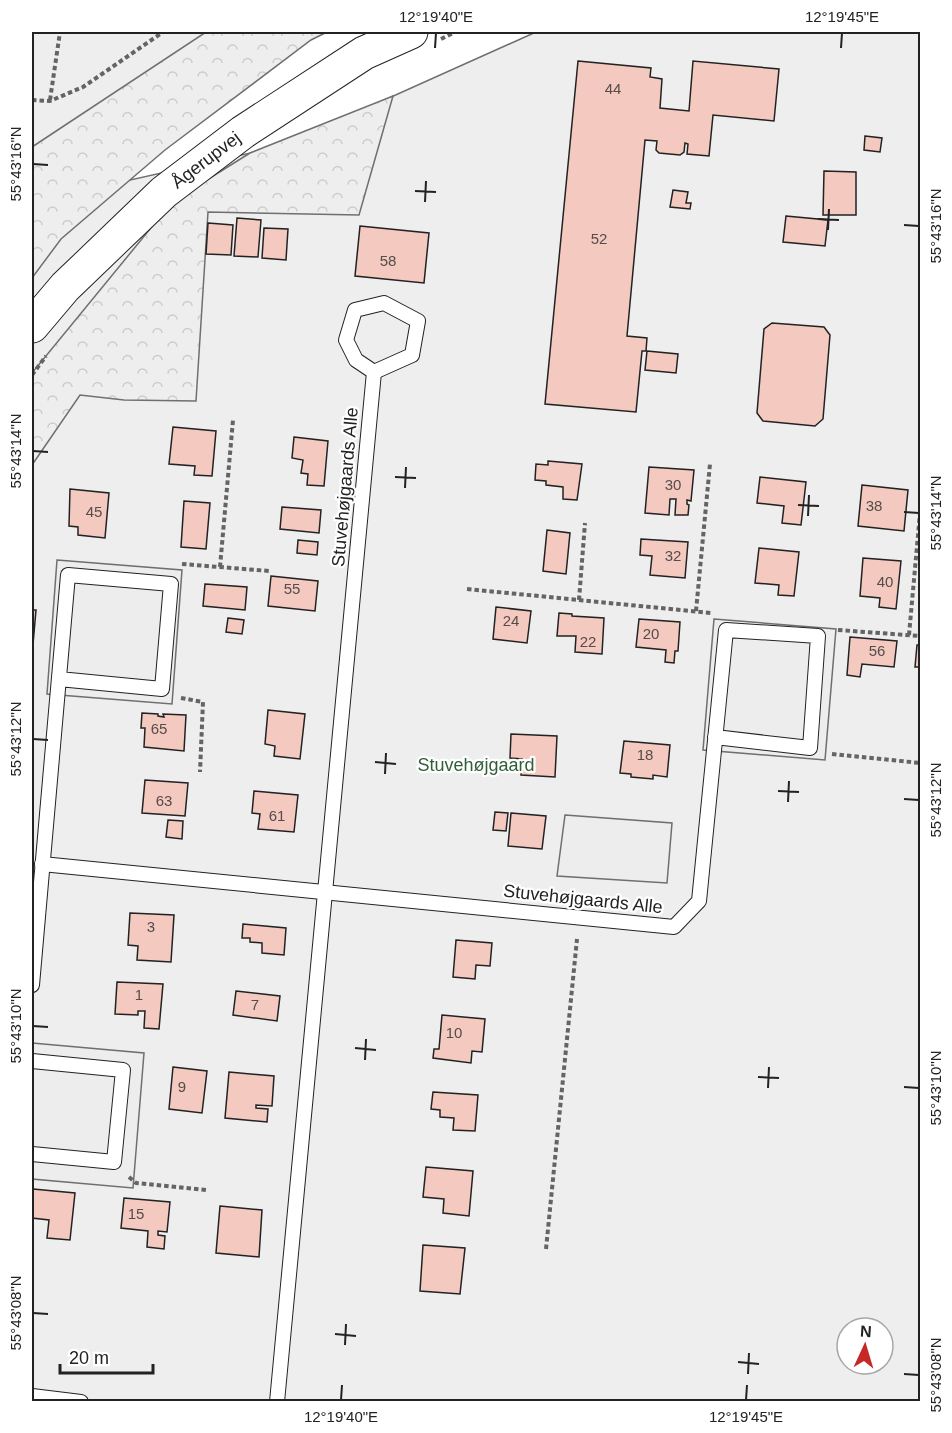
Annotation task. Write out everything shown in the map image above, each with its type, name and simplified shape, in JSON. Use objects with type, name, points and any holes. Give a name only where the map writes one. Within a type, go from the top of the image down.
[{"type":"street","name":"Ågerupvej","points":[[32,326],[65,287],[164,192],[252,126],[364,53],[411,32]]},
{"type":"lane","points":[[384,303],[418,321],[412,355],[374,372],[356,360],[346,339],[355,310],[384,303]]},
{"type":"lane","name":"Stuvehøjgaards Alle","points":[[277,1401],[374,372]]},
{"type":"lane","points":[[32,985],[68,575],[171,584],[162,689],[59,679]]},
{"type":"lane","points":[[715,737],[810,748],[818,636],[726,630]]},
{"type":"lane","name":"Stuvehøjgaards Alle","points":[[42,864],[674,927],[699,902],[726,630]]},
{"type":"lane","points":[[32,1061],[123,1070],[114,1162],[32,1154]]},
{"type":"lane","points":[[32,1396],[81,1401]]},
{"type":"path","points":[[50,100],[60,32]]},
{"type":"path","points":[[32,100],[50,100],[83,87],[163,32]]},
{"type":"path","points":[[220,567],[233,420]]},
{"type":"path","points":[[696,611],[710,464]]},
{"type":"path","points":[[909,635],[921,513]]},
{"type":"path","points":[[579,600],[585,523]]},
{"type":"path","points":[[167,584],[170,562],[269,571]]},
{"type":"path","points":[[467,590],[718,613],[726,630]]},
{"type":"path","points":[[818,636],[839,629],[921,636]]},
{"type":"path","points":[[163,679],[177,697],[203,702],[200,772]]},
{"type":"path","points":[[811,733],[832,755],[921,763]]},
{"type":"path","points":[[546,1249],[579,917]]},
{"type":"path","points":[[114,1162],[136,1183],[206,1190]]},
{"type":"green space","points":[[32,32],[279,32],[32,173]]},
{"type":"green space","points":[[206,32],[327,32],[311,40],[165,150],[61,239],[32,278],[32,147]]},
{"type":"green space","name":"Stuvehøjgaard","points":[[536,32],[920,32],[920,1401],[32,1401],[32,202],[282,146]]},
{"type":"green space","points":[[393,96],[359,215],[208,212],[196,401],[124,400],[80,395],[32,465],[32,373],[173,201],[250,153]]},
{"type":"shaded area","points":[[57,560],[182,570],[172,704],[47,694]]},
{"type":"shaded area","points":[[714,619],[836,629],[825,760],[703,750]]},
{"type":"shaded area","points":[[565,815],[672,823],[667,883],[557,876]]},
{"type":"shaded area","points":[[32,1043],[144,1053],[133,1188],[32,1179]]},
{"type":"building","points":[[578,61],[651,68],[650,77],[662,79],[660,108],[689,111],[693,61],[779,69],[774,121],[713,115],[709,156],[687,154],[688,144],[685,143],[684,152],[680,155],[659,153],[656,150],[657,141],[645,140],[627,336],[647,338],[646,351],[642,351],[636,412],[545,404]]},
{"type":"building","points":[[865,136],[882,138],[880,152],[864,150]]},
{"type":"building","points":[[824,171],[856,172],[856,215],[823,215]]},
{"type":"building","points":[[673,190],[688,192],[686,203],[691,203],[690,209],[670,207]]},
{"type":"building","points":[[786,216],[828,220],[825,246],[783,242]]},
{"type":"building","points":[[237,218],[261,220],[258,257],[234,256]]},
{"type":"building","points":[[208,223],[233,225],[231,255],[206,254]]},
{"type":"building","points":[[360,226],[429,233],[424,283],[355,276]]},
{"type":"building","points":[[264,228],[288,229],[286,260],[262,258]]},
{"type":"building","points":[[772,323],[824,327],[830,335],[823,419],[815,426],[763,421],[757,413],[764,329]]},
{"type":"building","points":[[647,351],[678,354],[676,373],[645,370]]},
{"type":"building","points":[[173,427],[216,431],[212,476],[194,475],[195,466],[169,464]]},
{"type":"building","points":[[294,437],[328,441],[324,486],[307,485],[308,474],[301,473],[303,460],[292,458]]},
{"type":"building","points":[[548,461],[582,464],[577,500],[563,499],[563,487],[546,485],[546,481],[535,480],[536,464],[548,465]]},
{"type":"building","points":[[649,467],[694,470],[691,501],[687,500],[688,515],[675,515],[676,499],[670,499],[669,515],[645,513]]},
{"type":"building","points":[[760,477],[806,482],[801,525],[782,523],[784,506],[757,503]]},
{"type":"building","points":[[862,485],[908,490],[904,531],[858,526]]},
{"type":"building","points":[[70,489],[109,493],[105,538],[78,535],[78,527],[69,526]]},
{"type":"building","points":[[184,501],[210,503],[206,549],[181,547]]},
{"type":"building","points":[[282,507],[321,510],[319,533],[280,529]]},
{"type":"building","points":[[547,530],[570,533],[566,574],[543,571]]},
{"type":"building","points":[[641,539],[688,542],[685,578],[650,575],[652,556],[640,555]]},
{"type":"building","points":[[298,540],[318,542],[317,555],[297,553]]},
{"type":"building","points":[[759,548],[799,552],[794,596],[778,595],[779,585],[755,583]]},
{"type":"building","points":[[863,558],[901,561],[896,609],[879,607],[880,598],[860,596]]},
{"type":"building","points":[[271,576],[318,581],[315,611],[268,606]]},
{"type":"building","points":[[205,584],[247,587],[245,610],[203,606]]},
{"type":"building","points":[[496,607],[531,611],[527,643],[493,639]]},
{"type":"building","points":[[32,610],[36,610],[32,656]]},
{"type":"building","points":[[559,613],[604,618],[602,654],[575,652],[576,636],[557,636]]},
{"type":"building","points":[[228,618],[244,620],[242,634],[226,632]]},
{"type":"building","points":[[639,619],[680,622],[678,651],[675,651],[674,663],[665,662],[666,650],[636,647]]},
{"type":"building","points":[[850,637],[897,641],[894,667],[862,664],[860,677],[847,675]]},
{"type":"building","points":[[917,645],[920,645],[920,667],[915,667]]},
{"type":"building","points":[[268,710],[305,714],[300,759],[274,756],[275,746],[265,744]]},
{"type":"building","points":[[142,713],[158,714],[164,717],[163,714],[186,715],[184,751],[144,747],[145,728],[141,728]]},
{"type":"building","points":[[511,734],[557,736],[555,777],[521,775],[522,759],[510,758]]},
{"type":"building","points":[[624,741],[670,745],[667,777],[653,775],[653,779],[631,777],[631,774],[620,773]]},
{"type":"building","points":[[145,780],[188,783],[185,816],[142,813]]},
{"type":"building","points":[[254,791],[298,795],[294,832],[258,829],[260,814],[252,813]]},
{"type":"building","points":[[495,812],[508,813],[506,831],[493,830]]},
{"type":"building","points":[[511,813],[546,816],[542,849],[508,846]]},
{"type":"building","points":[[168,820],[183,821],[182,839],[166,837]]},
{"type":"building","points":[[130,913],[174,915],[171,962],[137,960],[138,946],[128,945]]},
{"type":"building","points":[[243,924],[286,928],[284,955],[262,953],[262,943],[250,942],[250,938],[242,938]]},
{"type":"building","points":[[456,940],[492,943],[490,966],[476,965],[475,979],[453,977]]},
{"type":"building","points":[[117,982],[163,984],[159,1029],[144,1028],[145,1011],[138,1011],[138,1015],[115,1014]]},
{"type":"building","points":[[236,991],[280,996],[277,1021],[233,1015]]},
{"type":"building","points":[[442,1015],[485,1019],[482,1052],[472,1051],[471,1063],[433,1058],[434,1049],[439,1049]]},
{"type":"building","points":[[173,1067],[207,1071],[202,1113],[169,1109]]},
{"type":"building","points":[[229,1072],[274,1076],[272,1106],[256,1105],[256,1108],[268,1109],[267,1122],[225,1118]]},
{"type":"building","points":[[433,1092],[478,1095],[475,1131],[453,1130],[454,1118],[440,1117],[440,1110],[431,1109]]},
{"type":"building","points":[[426,1167],[473,1171],[469,1216],[443,1213],[444,1199],[423,1197]]},
{"type":"building","points":[[33,1189],[75,1193],[70,1240],[47,1238],[49,1220],[32,1218]]},
{"type":"building","points":[[124,1198],[170,1202],[167,1232],[158,1231],[158,1235],[165,1236],[164,1249],[147,1247],[148,1231],[121,1228]]},
{"type":"building","points":[[220,1206],[262,1210],[259,1257],[216,1253]]},
{"type":"building","points":[[423,1245],[465,1248],[460,1294],[420,1291]]}]
